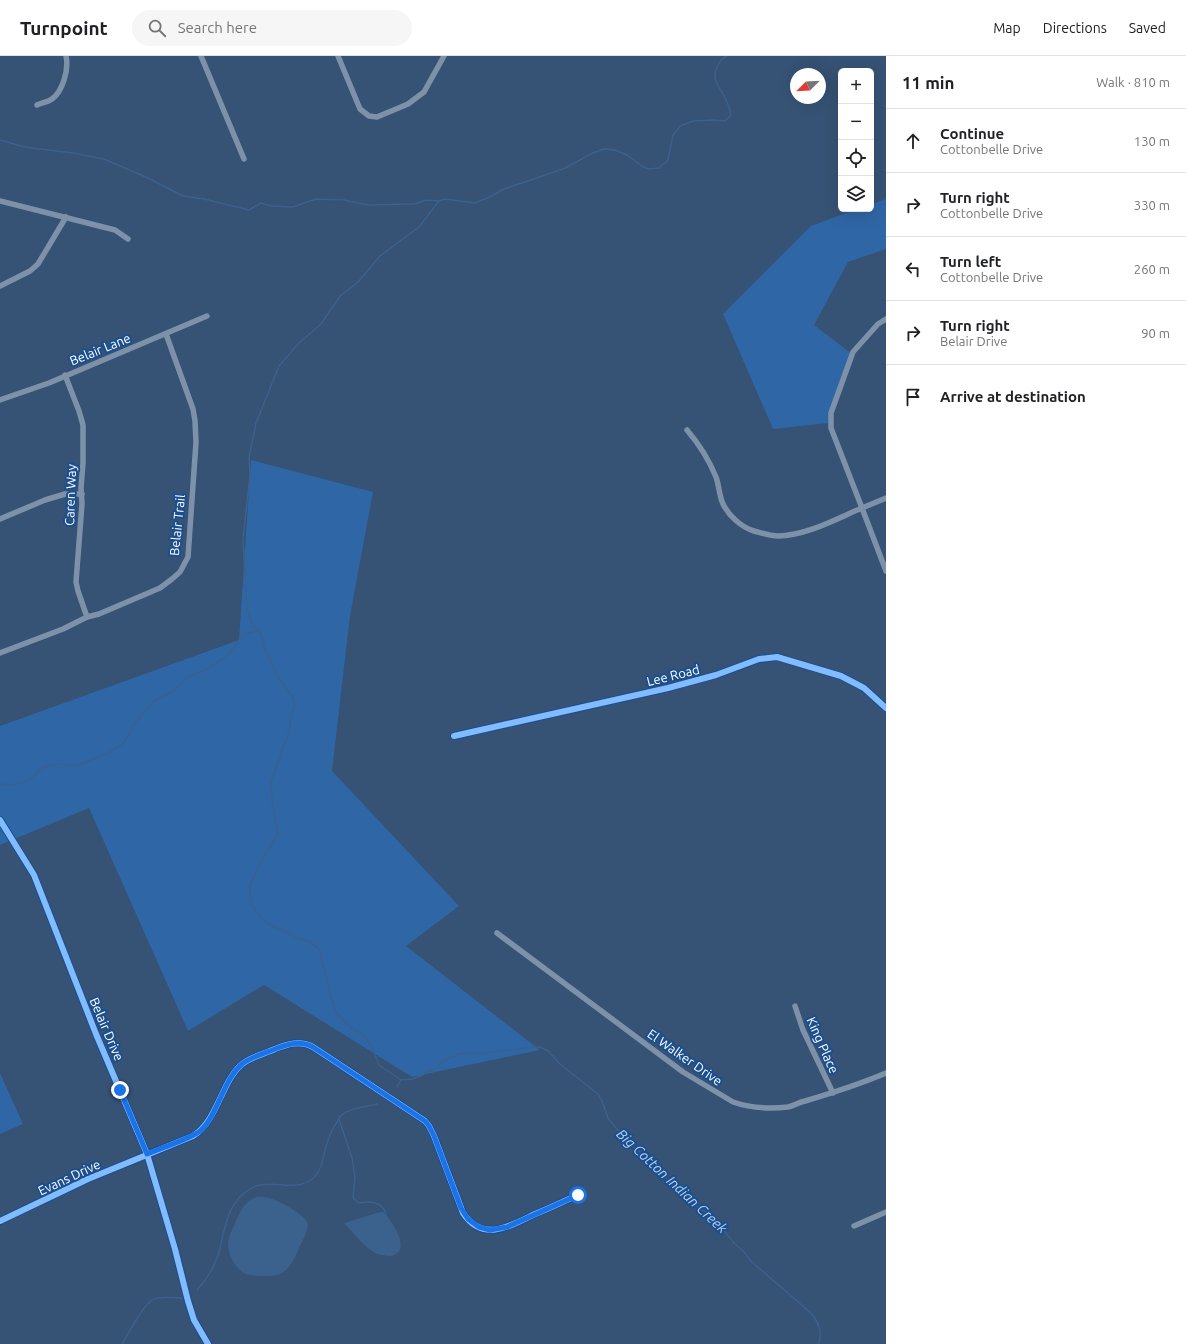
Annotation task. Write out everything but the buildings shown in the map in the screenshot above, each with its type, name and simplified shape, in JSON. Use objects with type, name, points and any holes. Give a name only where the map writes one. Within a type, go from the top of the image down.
[{"type":"street","points":[[37,105],[51,100],[59,91],[63,82],[67,62],[66,56]]},
{"type":"street","points":[[200,56],[244,159]]},
{"type":"street","points":[[338,56],[360,109],[369,116],[377,116],[408,104],[424,92],[444,56]]},
{"type":"street","points":[[0,201],[115,230],[128,239]]},
{"type":"street","points":[[0,286],[30,271],[38,264],[66,217]]},
{"type":"street","name":"Belair Lane","points":[[0,400],[65,375],[207,316]]},
{"type":"street","points":[[886,319],[878,324],[854,352],[831,413],[831,428],[886,571]]},
{"type":"street","name":"Belair Trail","points":[[0,653],[63,629],[87,617],[99,614],[160,588],[180,572],[188,557],[196,442],[195,421],[193,409],[166,334]]},
{"type":"street","name":"Caren Way","points":[[65,375],[80,411],[83,425],[83,463],[81,488],[82,504],[76,582],[87,617]]},
{"type":"street","points":[[687,430],[698,442],[716,478],[723,503],[736,521],[748,529],[764,534],[778,536],[797,533],[886,498]]},
{"type":"street","points":[[0,519],[65,494],[82,494]]},
{"type":"street","name":"Lee Road","points":[[454,736],[668,688],[716,675],[759,659],[777,657],[841,676],[864,688],[886,708]]},
{"type":"street","name":"Belair Drive","points":[[0,820],[34,875],[96,1034],[147,1154],[194,1320],[208,1344]]},
{"type":"street","name":"El Walker Drive","points":[[497,933],[683,1072],[733,1102],[742,1105],[770,1108],[790,1107],[886,1073]]},
{"type":"street","name":"King Place","points":[[795,1006],[803,1030],[833,1093]]},
{"type":"street","name":"Evans Drive","points":[[0,1221],[88,1179],[193,1136],[207,1123],[234,1073],[244,1063],[293,1043],[300,1043],[313,1047],[425,1121],[434,1136],[461,1208],[468,1219],[479,1227],[490,1230],[507,1227],[578,1195]]},
{"type":"street","points":[[854,1226],[886,1212]]},
{"type":"shaded area","points":[[886,199],[886,249],[848,262],[814,325],[852,354],[829,423],[773,429],[723,314],[811,226],[849,212],[874,212],[874,203]]},
{"type":"shaded area","points":[[251,460],[373,492],[350,616],[332,771],[459,906],[406,946],[540,1050],[412,1077],[264,985],[188,1031],[89,808],[0,845],[0,726],[239,640]]},
{"type":"shaded area","points":[[0,1073],[23,1124],[0,1134]]},
{"type":"shaded area","points":[[257,1197],[276,1200],[291,1208],[305,1219],[308,1225],[305,1235],[288,1269],[280,1274],[269,1276],[248,1275],[235,1265],[229,1252],[229,1238],[240,1213],[246,1203]]},
{"type":"shaded area","points":[[383,1212],[387,1216],[399,1236],[401,1243],[397,1254],[384,1256],[371,1251],[344,1223]]},
{"type":"waterway","name":"Big Cotton Indian Creek","points":[[727,56],[719,63],[715,76],[717,84],[728,104],[731,115],[725,121],[694,121],[680,126],[673,135],[668,160],[659,168],[648,169],[627,155],[615,150],[604,149],[593,153],[563,169],[504,189],[475,203],[445,199],[439,201],[419,227],[380,256],[358,282],[340,296],[321,324],[299,343],[279,366],[256,423],[249,458],[250,475],[243,540],[247,610],[254,627],[259,630],[265,649],[278,677],[292,696],[295,705],[291,715],[289,732],[271,782],[272,801],[278,834],[258,867],[250,887],[251,904],[262,919],[272,926],[297,938],[310,942],[319,949],[335,1011],[348,1025],[363,1035],[371,1045],[379,1065],[401,1080],[412,1079],[420,1076],[436,1068],[445,1060],[459,1054],[484,1053],[533,1047],[540,1047],[548,1051],[560,1064],[598,1094],[608,1118],[623,1137],[640,1152],[650,1164],[675,1186],[683,1196],[714,1218],[734,1243],[752,1262],[812,1314],[820,1329],[818,1344]]},
{"type":"waterway","points":[[0,140],[24,147],[73,153],[104,159],[148,178],[183,196],[204,199],[249,210],[261,203],[271,206],[293,207],[316,199],[344,200],[368,205],[414,204],[426,200],[439,201]]},
{"type":"waterway","points":[[0,784],[12,785],[29,781],[40,769],[51,765],[62,764],[76,766],[108,753],[124,743],[135,723],[155,700],[175,690],[188,677],[207,669],[224,658],[233,649],[243,635],[259,630]]},
{"type":"waterway","points":[[397,1087],[401,1080]]},
{"type":"waterway","points":[[197,1290],[205,1281],[214,1265],[229,1215],[239,1198],[248,1190],[258,1186],[267,1184],[304,1184],[312,1179],[321,1167],[328,1140],[341,1115],[355,1109],[377,1104]]},
{"type":"waterway","points":[[339,1119],[352,1158],[355,1178],[353,1198],[359,1203],[376,1203],[382,1207],[386,1215]]},
{"type":"waterway","points":[[122,1344],[140,1313],[148,1303],[155,1299],[183,1298]]},
{"type":"cycle path","points":[[454,736],[668,688],[716,675],[759,659],[777,657],[841,676],[864,688],[886,708]]},
{"type":"cycle path","points":[[0,820],[34,875],[96,1034],[147,1154],[194,1320],[208,1344]]},
{"type":"cycle path","points":[[0,1221],[88,1179],[193,1136],[208,1121],[229,1081],[241,1065],[253,1058],[275,1049],[289,1044],[299,1043],[313,1047],[425,1121],[434,1136],[463,1213],[479,1228],[488,1230],[507,1227],[578,1195]]},
{"type":"route","points":[[120,1090],[147,1154],[193,1136],[200,1131],[207,1123],[234,1073],[244,1063],[250,1059],[288,1044],[307,1044],[311,1045],[425,1121],[434,1136],[465,1216],[479,1227],[490,1230],[507,1227],[578,1195]]}]
